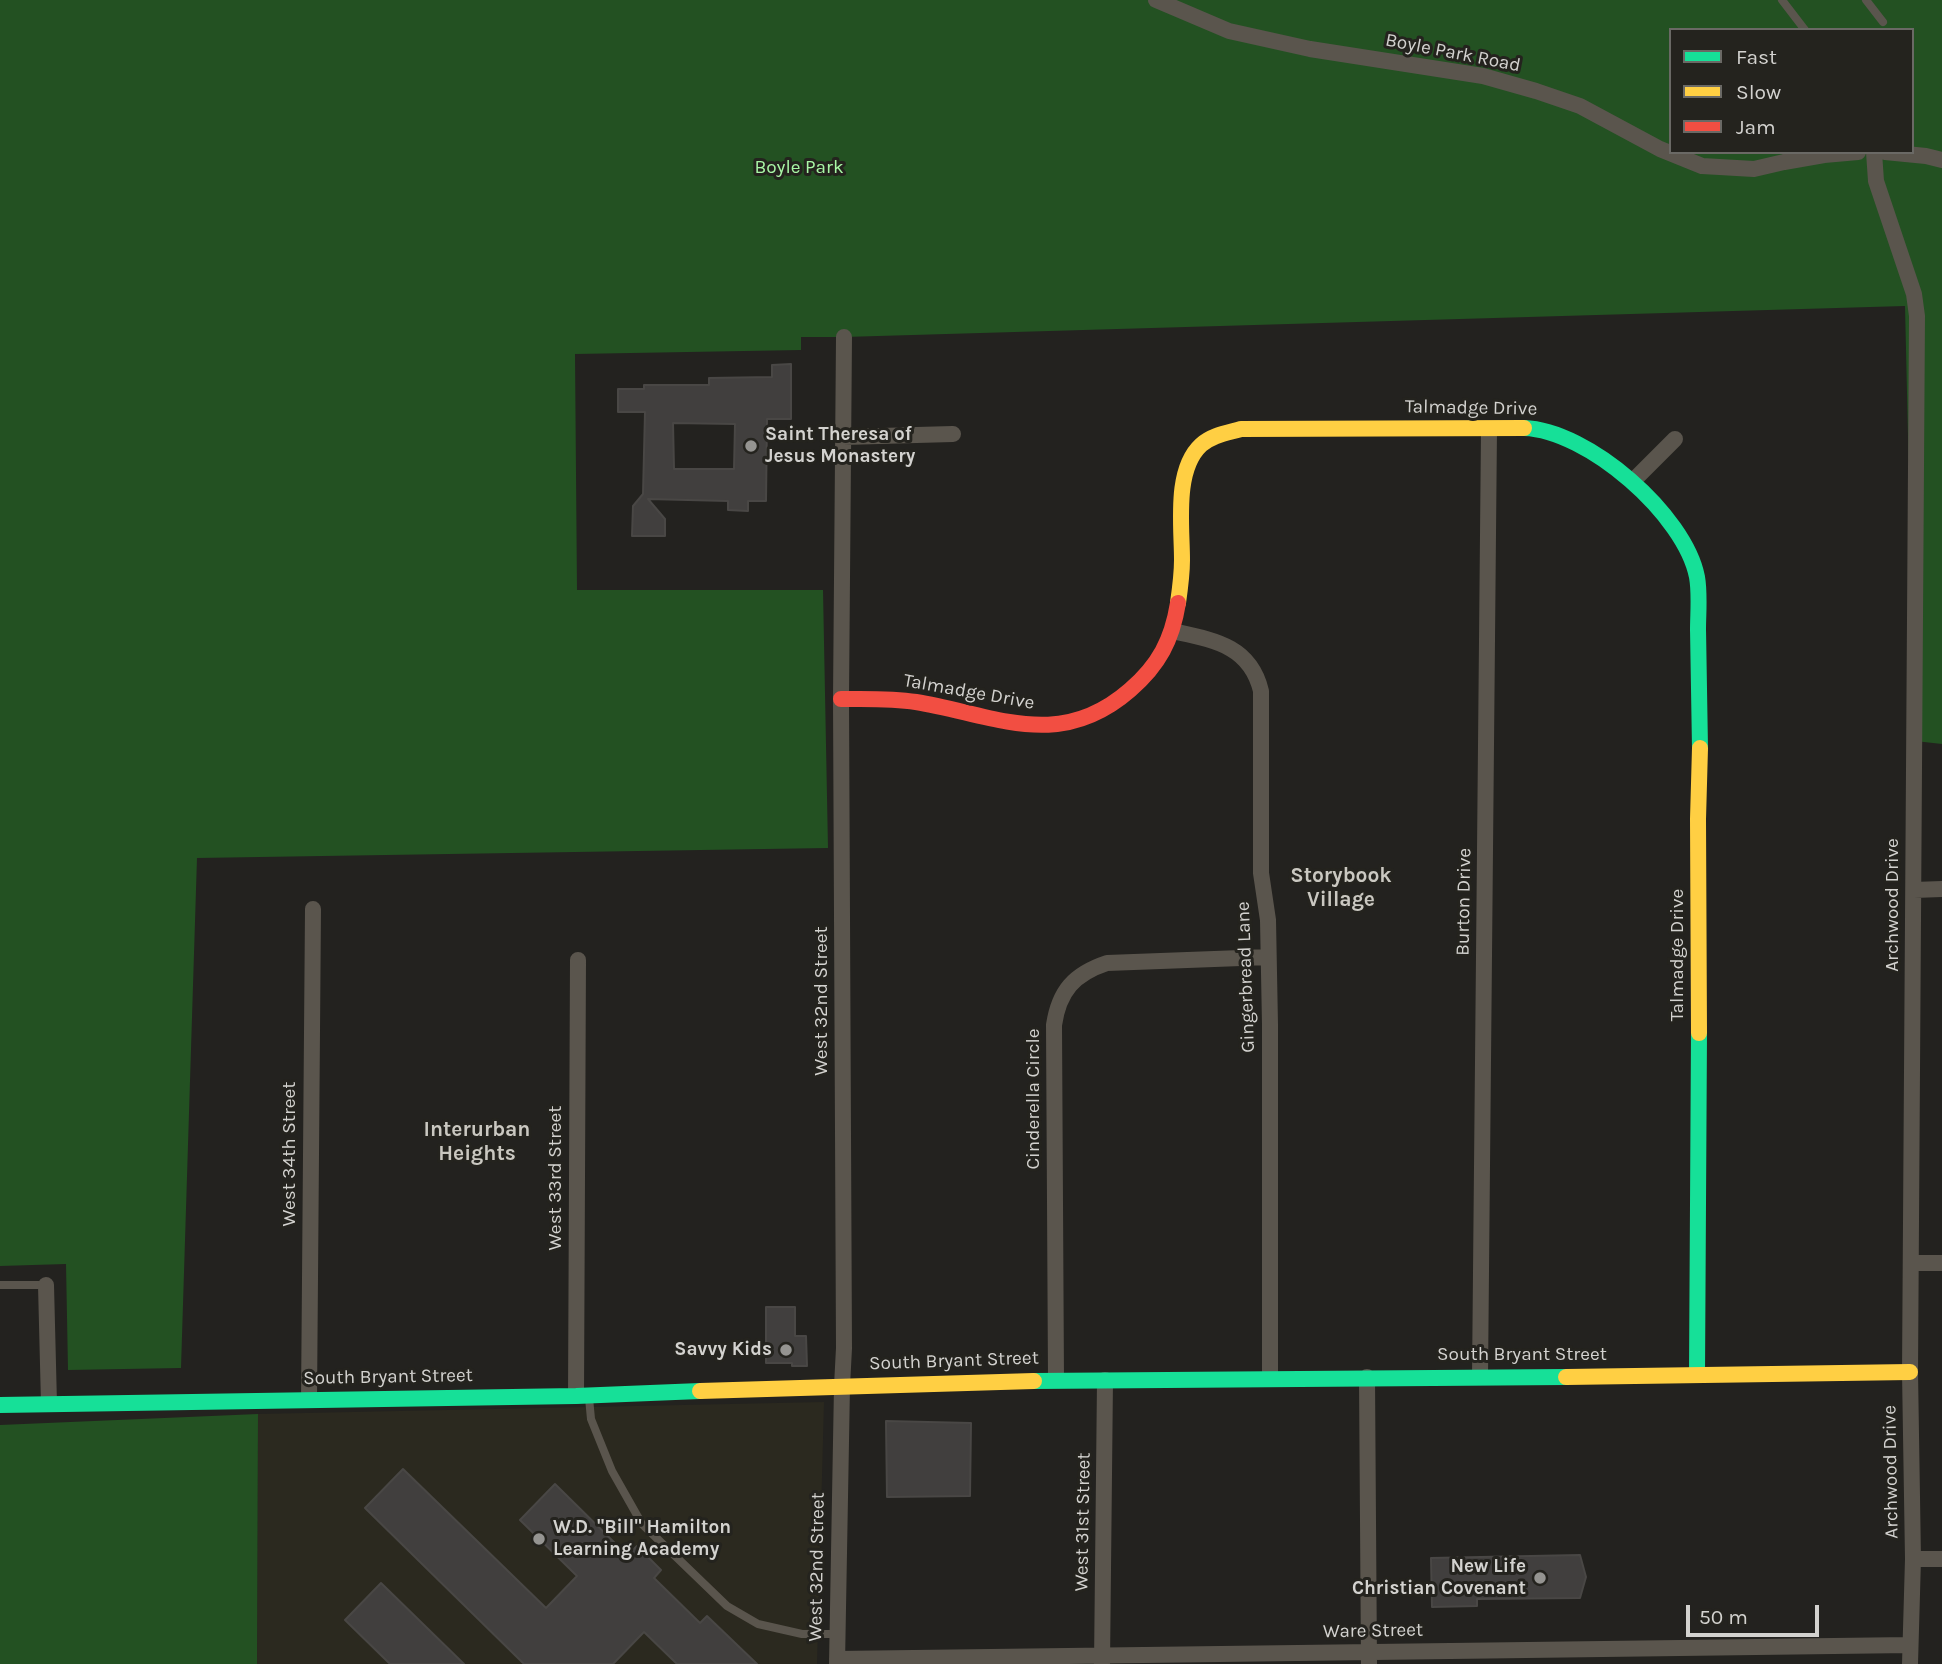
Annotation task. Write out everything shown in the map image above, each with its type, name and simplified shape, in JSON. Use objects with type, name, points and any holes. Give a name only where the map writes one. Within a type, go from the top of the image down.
[{"type":"street","name":"Boyle Park Road","points":[[1156,0],[1229,31],[1310,50],[1483,76],[1536,91],[1580,106],[1669,153]]},
{"type":"street","name":"Boyle Park Road","points":[[1672,154],[1702,166],[1754,169],[1839,154]]},
{"type":"street","name":"Archwood Drive","points":[[1874,154],[1876,181],[1914,294],[1917,316],[1910,1372],[1913,1559],[1910,1664]]},
{"type":"street","points":[[1906,154],[1942,160]]},
{"type":"street","name":"West 32nd Street","points":[[837,1662],[844,1348],[841,699],[844,337]]},
{"type":"street","name":"Talmadge Drive","points":[[841,699],[882,698],[917,702],[1004,724],[1030,727],[1089,716],[1128,693],[1157,660],[1172,631],[1180,593],[1184,479],[1193,455],[1209,438],[1223,431],[1529,428],[1569,438],[1612,464],[1633,481],[1670,523],[1686,545],[1697,579],[1698,1375]]},
{"type":"street","name":"Burton Drive","points":[[1480,1376],[1489,429]]},
{"type":"street","points":[[844,437],[953,434]]},
{"type":"street","points":[[1633,481],[1675,439]]},
{"type":"street","name":"Gingerbread Lane","points":[[1172,631],[1205,638],[1231,648],[1251,666],[1261,691],[1261,873],[1268,920],[1270,1025],[1270,1378]]},
{"type":"street","points":[[1914,890],[1942,890]]},
{"type":"street","name":"West 34th Street","points":[[309,1400],[313,909]]},
{"type":"street","name":"Cinderella Circle","points":[[1056,1380],[1054,1025],[1062,997],[1080,975],[1107,963],[1268,957]]},
{"type":"street","name":"West 33rd Street","points":[[578,960],[582,1396]]},
{"type":"street","points":[[1912,1263],[1942,1262]]},
{"type":"street","points":[[46,1285],[49,1404]]},
{"type":"street","name":"South Bryant Street","points":[[0,1405],[582,1396],[1056,1380],[1910,1372]]},
{"type":"street","points":[[1367,1377],[1369,1658]]},
{"type":"street","name":"West 31st Street","points":[[1102,1660],[1105,1380]]},
{"type":"street","points":[[1913,1559],[1942,1559]]},
{"type":"street","name":"Ware Street","points":[[837,1662],[1369,1658],[1910,1645]]},
{"type":"lane","points":[[1782,0],[1803,28]]},
{"type":"lane","points":[[1866,0],[1883,22]]},
{"type":"lane","points":[[0,1286],[46,1285]]},
{"type":"lane","points":[[582,1396],[612,1471],[642,1524],[727,1606],[758,1624],[802,1634],[836,1634]]},
{"type":"shaded area","name":"W.D. \"Bill\" Hamilton Learning Academy","points":[[824,1402],[817,1664],[257,1664],[258,1414]]},
{"type":"green space","name":"Boyle Park","points":[[0,0],[1942,0],[1942,744],[1915,741],[1905,306],[801,337],[801,350],[575,354],[577,590],[823,590],[828,848],[197,858],[181,1368],[68,1370],[66,1264],[0,1266]]},
{"type":"green space","points":[[258,1414],[257,1664],[0,1664],[0,1425]]},
{"type":"building","name":"Saint Theresa of Jesus Monastery","points":[[791,364],[791,419],[767,419],[766,501],[748,501],[748,511],[728,510],[728,501],[648,499],[665,519],[665,536],[632,536],[633,506],[643,494],[645,412],[618,412],[618,389],[644,389],[644,385],[709,385],[709,378],[772,377],[772,365]],"holes":[[[673,423],[735,424],[734,469],[674,469]]]},
{"type":"building","name":"Savvy Kids","points":[[766,1307],[795,1307],[795,1336],[806,1336],[807,1366],[766,1363]]},
{"type":"building","points":[[886,1421],[971,1423],[970,1496],[887,1497]]},
{"type":"building","name":"W.D. \"Bill\" Hamilton Learning Academy","points":[[403,1469],[546,1608],[577,1576],[520,1520],[555,1484],[627,1555],[637,1546],[661,1570],[654,1578],[700,1623],[707,1616],[757,1664],[677,1664],[644,1632],[613,1664],[524,1664],[365,1508]]},
{"type":"building","points":[[1580,1555],[1586,1577],[1580,1598],[1477,1599],[1477,1606],[1432,1607],[1431,1558]]},
{"type":"building","points":[[381,1583],[464,1664],[390,1664],[345,1620]]},
{"type":"traffic: fast","points":[[1524,428],[1549,432],[1576,443],[1604,460],[1654,503],[1689,553],[1697,577],[1698,590],[1700,748]]},
{"type":"traffic: fast","points":[[1697,1375],[1699,1033]]},
{"type":"traffic: fast","points":[[1034,1381],[1566,1377]]},
{"type":"traffic: fast","points":[[0,1405],[576,1396],[700,1391]]},
{"type":"traffic: slow","points":[[1178,603],[1182,565],[1183,483],[1192,456],[1210,439],[1241,429],[1524,428]]},
{"type":"traffic: slow","points":[[1699,1033],[1700,748]]},
{"type":"traffic: slow","points":[[1566,1377],[1910,1372]]},
{"type":"traffic: slow","points":[[700,1391],[1034,1381]]},
{"type":"traffic: jam","points":[[841,699],[907,701],[1026,724],[1078,720],[1104,709],[1130,690],[1149,671],[1168,640],[1178,603]]},
{"type":"place","name":"Saint Theresa of Jesus Monastery","points":[[751,446]]},
{"type":"place","name":"Savvy Kids","points":[[786,1350]]},
{"type":"place","name":"W.D. \"Bill\" Hamilton Learning Academy","points":[[539,1539]]},
{"type":"place","name":"New Life Christian Covenant","points":[[1540,1578]]},
{"type":"district","name":"Storybook Village","points":[[1341,888]]},
{"type":"district","name":"Interurban Heights","points":[[477,1142]]}]
